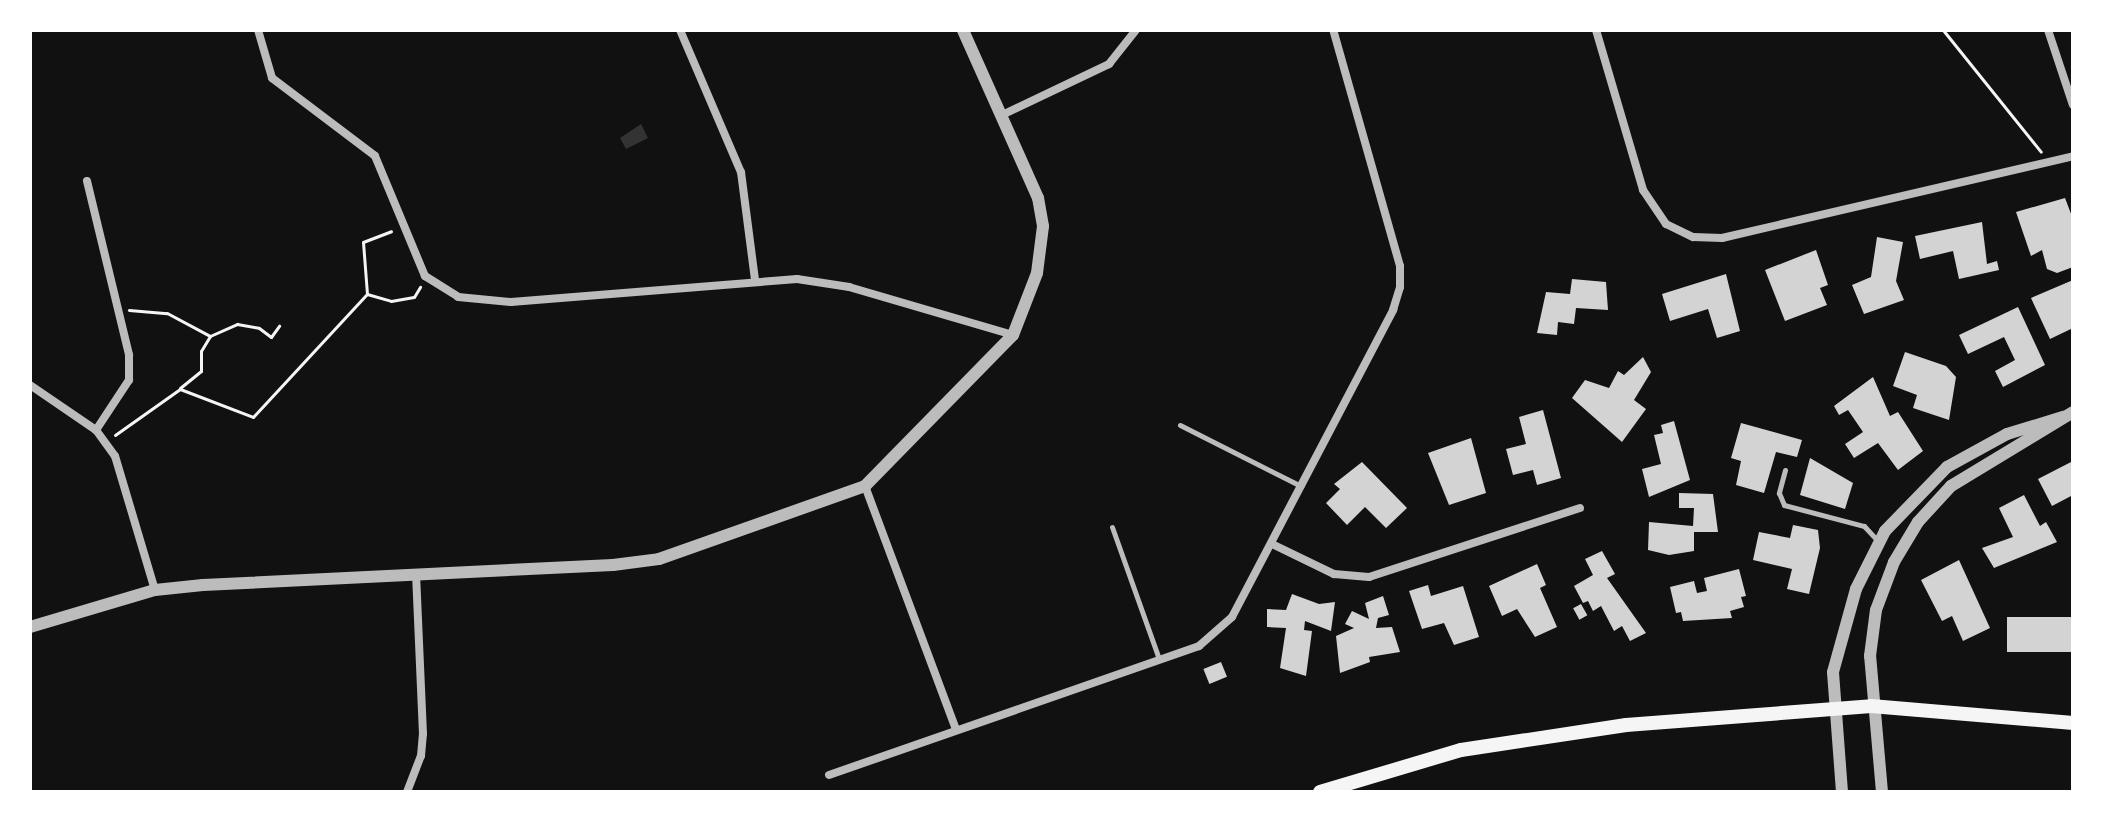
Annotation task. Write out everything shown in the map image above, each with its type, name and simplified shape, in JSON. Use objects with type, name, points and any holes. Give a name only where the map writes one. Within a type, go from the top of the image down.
[{"type":"main road","points":[[1320,792],[1461,750],[1565,732],[1832,707],[1871,706],[2073,723]]},
{"type":"street","points":[[258,30],[272,78],[375,156],[387,175],[402,227],[425,276],[458,297],[511,302],[755,280],[822,281],[1013,335]]},
{"type":"street","points":[[680,30],[741,172],[755,280]]},
{"type":"street","points":[[30,627],[155,590],[659,559],[865,486],[1013,335],[1031,296],[1043,226],[1038,198],[963,30]]},
{"type":"street","points":[[1002,115],[1109,64],[1136,30]]},
{"type":"street","points":[[829,775],[1159,659],[1219,633],[1302,487],[1400,287],[1400,266],[1333,30]]},
{"type":"street","points":[[1596,30],[1643,190],[1666,224],[1693,237],[1722,238],[2073,156]]},
{"type":"street","points":[[2048,30],[2073,105]]},
{"type":"street","points":[[87,181],[120,311],[129,380],[96,430]]},
{"type":"street","points":[[30,385],[96,430],[106,441],[122,475],[155,590]]},
{"type":"street","points":[[1842,792],[1832,707],[1833,672],[1846,616],[1877,544],[1904,506],[1947,467],[2007,434],[2068,415]]},
{"type":"street","points":[[1882,792],[1871,706],[1876,610],[1894,562],[1918,522],[1963,477],[2068,415]]},
{"type":"street","points":[[865,486],[956,729]]},
{"type":"street","points":[[1272,544],[1334,574],[1369,577],[1580,508]]},
{"type":"street","points":[[407,792],[423,734],[416,574]]},
{"type":"lane","points":[[1180,425],[1302,487]]},
{"type":"lane","points":[[1785,470],[1779,493],[1784,505],[1864,526],[1877,544]]},
{"type":"lane","points":[[1112,527],[1159,659]]},
{"type":"path","points":[[1943,30],[2048,161]]},
{"type":"path","points":[[180,389],[253,417],[367,294],[363,242],[402,227]]},
{"type":"path","points":[[367,294],[391,301],[414,297],[425,276]]},
{"type":"path","points":[[120,311],[167,313],[210,336]]},
{"type":"path","points":[[106,441],[201,371],[201,351],[210,336],[237,324],[259,328],[271,337],[279,326]]},
{"type":"shaded area","points":[[641,124],[648,138],[626,149],[620,138]]},
{"type":"building","points":[[2065,198],[2073,219],[2073,267],[2057,273],[2047,269],[2042,250],[2031,256],[2016,212]]},
{"type":"building","points":[[1982,222],[1987,264],[1997,261],[1999,270],[1959,279],[1953,251],[1920,259],[1915,236]]},
{"type":"building","points":[[1877,237],[1903,242],[1896,281],[1904,300],[1864,314],[1852,285],[1871,277]]},
{"type":"building","points":[[1816,250],[1828,285],[1820,288],[1827,305],[1785,321],[1765,270]]},
{"type":"building","points":[[1726,274],[1740,331],[1717,338],[1708,309],[1670,321],[1662,294]]},
{"type":"building","points":[[1572,279],[1606,282],[1608,310],[1576,308],[1574,324],[1558,322],[1557,335],[1537,333],[1546,292],[1570,294]]},
{"type":"building","points":[[2073,280],[2073,328],[2050,339],[2031,298]]},
{"type":"building","points":[[2018,307],[2045,365],[2003,387],[1995,371],[2015,360],[2004,337],[1968,354],[1959,335]]},
{"type":"building","points":[[1905,352],[1946,366],[1956,377],[1949,420],[1913,408],[1917,395],[1893,386]]},
{"type":"building","points":[[1643,357],[1651,372],[1634,400],[1646,409],[1622,442],[1572,398],[1585,380],[1609,388],[1618,371],[1624,375]]},
{"type":"building","points":[[1873,377],[1890,416],[1898,412],[1923,451],[1898,470],[1878,443],[1854,458],[1845,444],[1863,432],[1848,410],[1839,415],[1834,406]]},
{"type":"building","points":[[1543,410],[1561,478],[1537,485],[1533,470],[1513,475],[1506,449],[1526,444],[1519,417]]},
{"type":"building","points":[[1674,421],[1690,480],[1649,497],[1642,469],[1661,464],[1654,435],[1663,433],[1661,425]]},
{"type":"building","points":[[1741,423],[1802,440],[1797,457],[1776,452],[1764,493],[1736,485],[1741,461],[1731,458]]},
{"type":"building","points":[[1471,438],[1486,493],[1449,505],[1428,453]]},
{"type":"building","points":[[1810,458],[1853,483],[1845,509],[1800,495]]},
{"type":"building","points":[[2073,461],[2073,495],[2052,506],[2038,479]]},
{"type":"building","points":[[1362,462],[1407,508],[1386,528],[1365,507],[1347,525],[1326,503],[1340,489],[1334,484]]},
{"type":"building","points":[[1679,493],[1713,494],[1718,532],[1694,532],[1694,551],[1669,555],[1648,550],[1649,522],[1693,526],[1694,508],[1679,508]]},
{"type":"building","points":[[2024,495],[2040,526],[2046,522],[2057,542],[1994,568],[1982,548],[2013,537],[1999,508]]},
{"type":"building","points":[[1793,525],[1818,530],[1820,548],[1809,594],[1787,589],[1792,569],[1753,560],[1759,532],[1790,538]]},
{"type":"building","points":[[1602,551],[1615,574],[1607,578],[1646,633],[1630,641],[1622,626],[1614,631],[1601,606],[1593,611],[1588,601],[1583,603],[1574,586],[1593,575],[1585,559]]},
{"type":"building","points":[[1959,560],[1990,628],[1963,641],[1952,616],[1942,621],[1921,580]]},
{"type":"building","points":[[1537,564],[1546,585],[1540,588],[1557,627],[1535,637],[1517,609],[1502,616],[1489,586]]},
{"type":"building","points":[[1739,569],[1746,596],[1741,597],[1744,607],[1730,611],[1732,618],[1683,621],[1681,612],[1676,613],[1670,587],[1694,581],[1697,593],[1707,591],[1704,578]]},
{"type":"building","points":[[1428,585],[1431,596],[1463,586],[1479,637],[1454,645],[1444,623],[1422,629],[1409,591]]},
{"type":"building","points":[[1292,594],[1319,604],[1335,602],[1331,631],[1305,621],[1304,630],[1312,631],[1306,676],[1280,668],[1286,628],[1267,627],[1267,609],[1286,610]]},
{"type":"building","points":[[1383,596],[1389,615],[1378,618],[1376,628],[1392,627],[1400,652],[1369,657],[1370,662],[1340,673],[1336,636],[1354,628],[1345,624],[1352,611],[1369,619],[1365,603]]},
{"type":"building","points":[[1581,604],[1587,615],[1579,620],[1573,608]]},
{"type":"building","points":[[2007,617],[2073,617],[2073,652],[2007,652]]},
{"type":"building","points":[[1221,662],[1227,677],[1209,684],[1203,669]]}]
